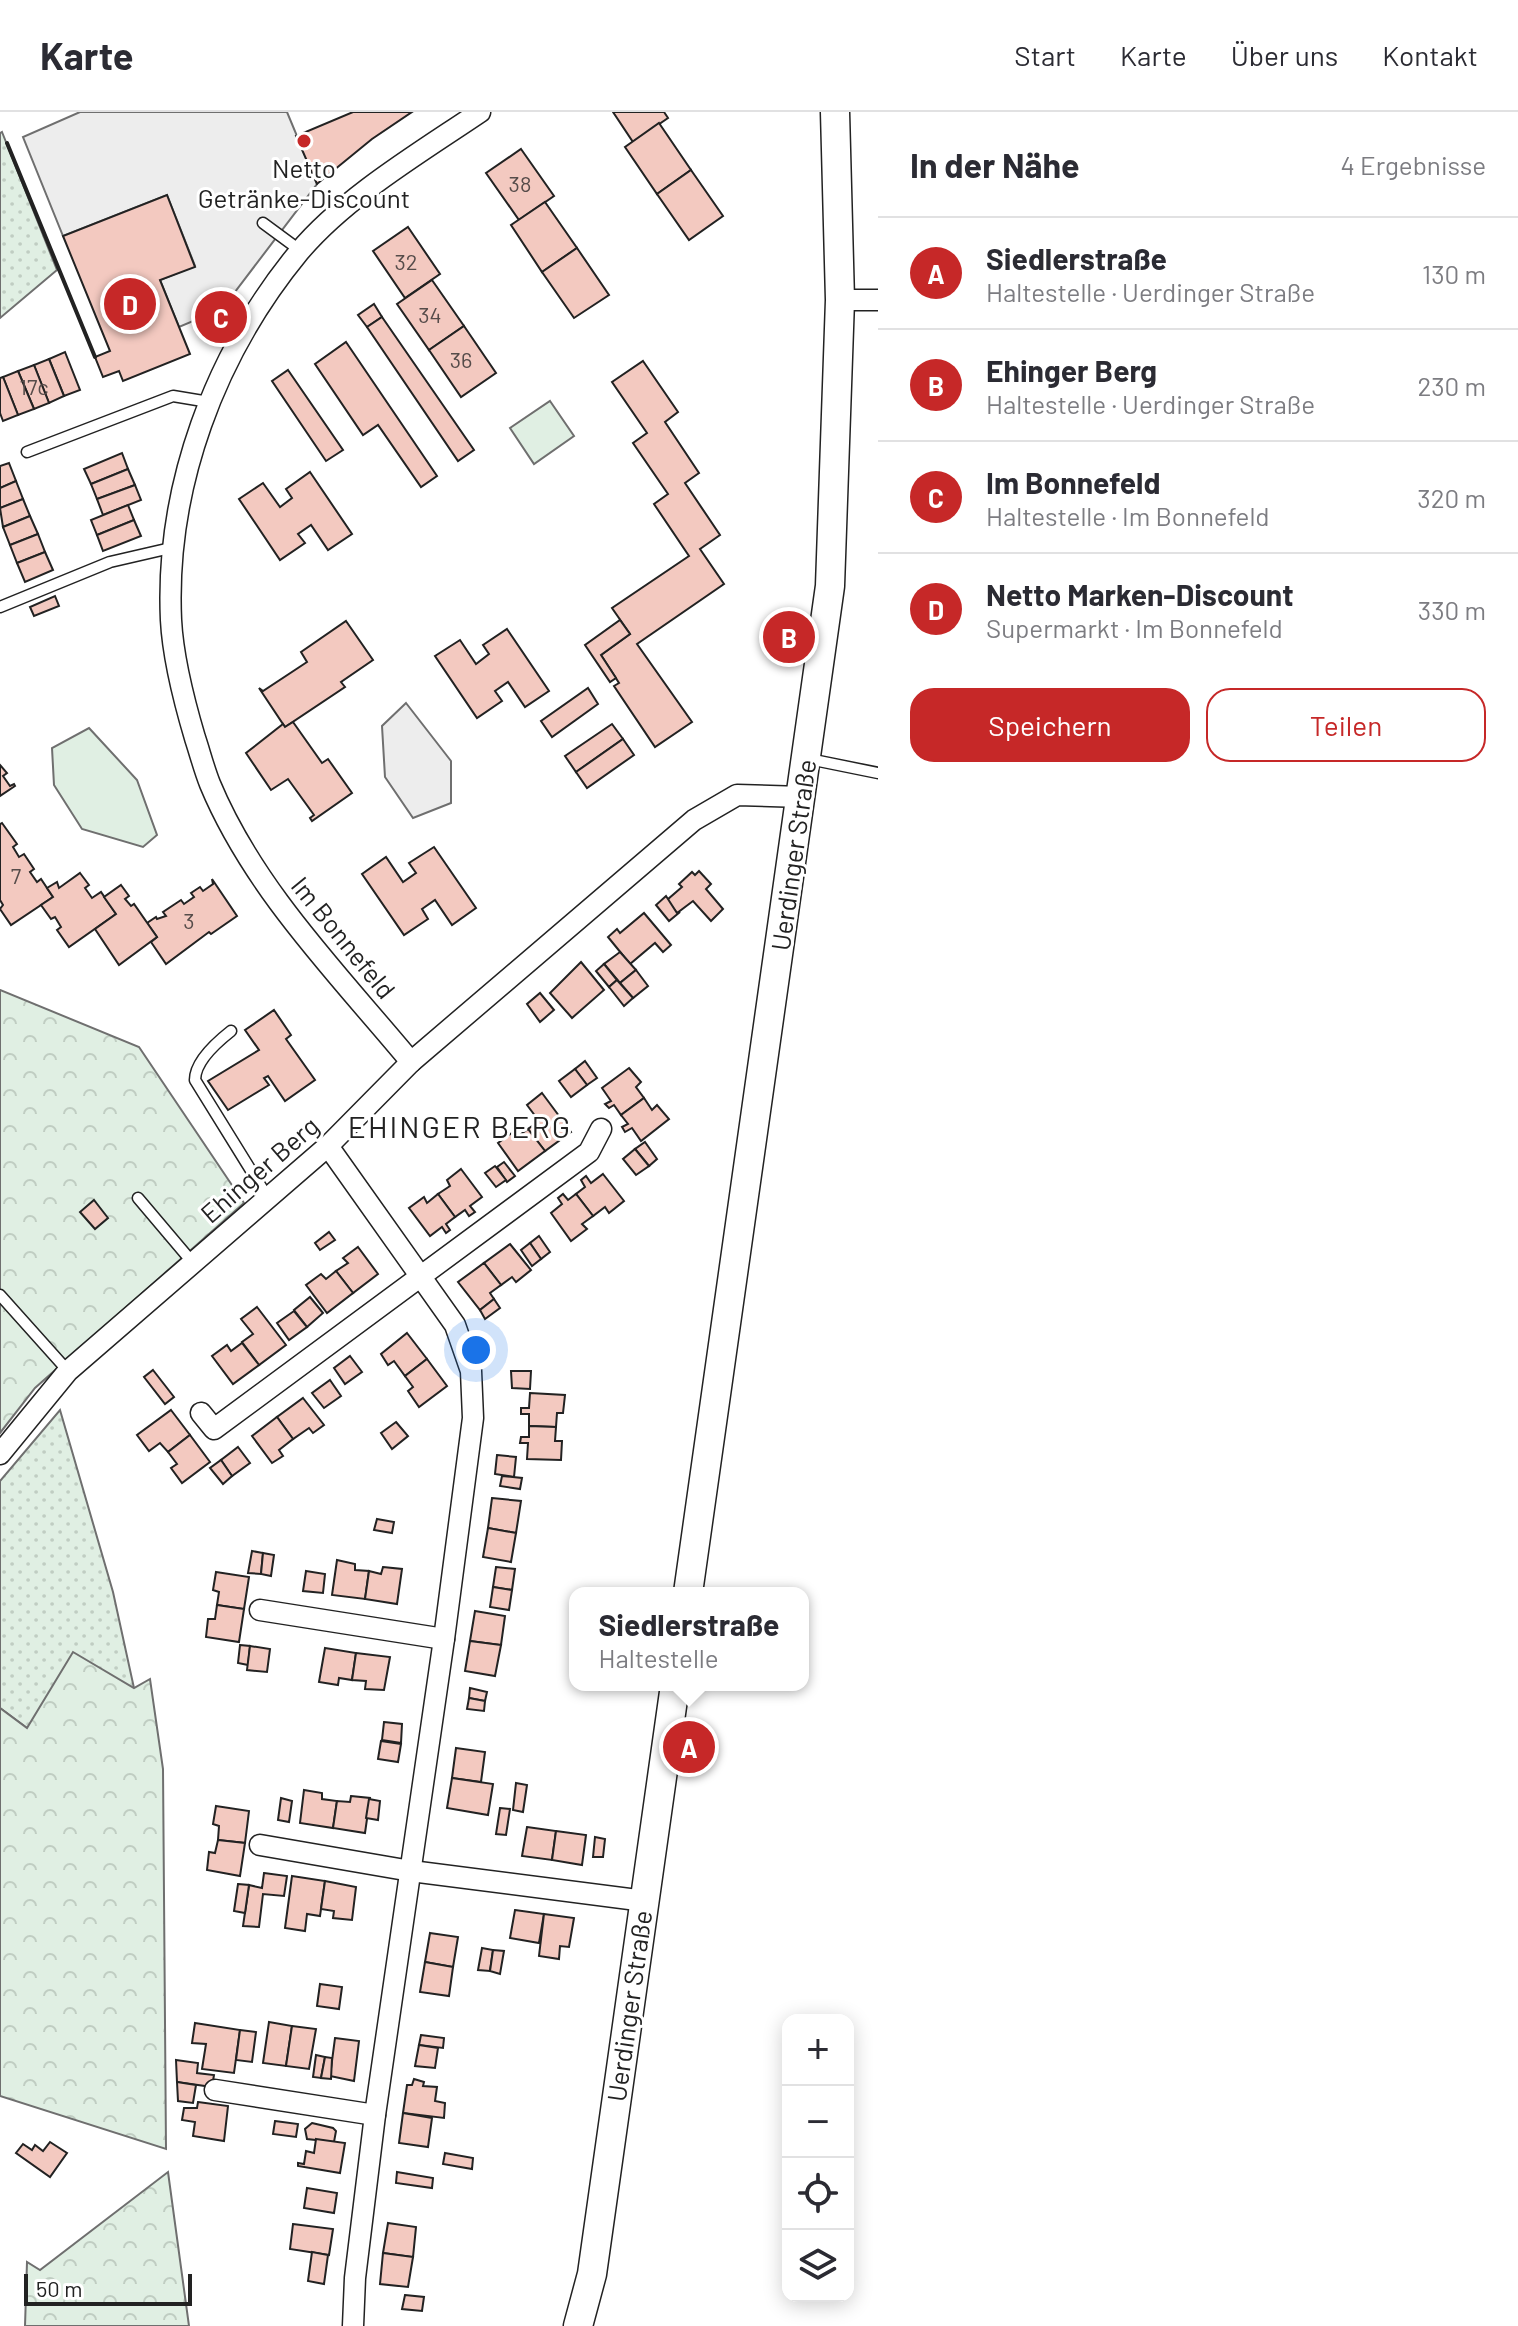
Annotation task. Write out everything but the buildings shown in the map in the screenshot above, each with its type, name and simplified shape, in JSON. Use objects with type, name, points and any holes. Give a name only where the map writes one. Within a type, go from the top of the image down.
[{"type":"main road","name":"Uerdinger Straße","points":[[689,1587],[830,586],[840,300],[835,112]]},
{"type":"main road","name":"Uerdinger Straße","points":[[578,2326],[592,2274],[674,1691]]},
{"type":"street","name":"Im Bonnefeld","points":[[411,1062],[278,900],[236,836],[209,783],[186,708],[171,623],[171,579],[182,488],[209,402],[256,312],[301,251],[363,192],[480,112]]},
{"type":"street","points":[[840,300],[878,300]]},
{"type":"street","name":"Ehinger Berg","points":[[0,1454],[68,1371],[328,1146],[411,1062],[694,820],[737,795],[802,797]]},
{"type":"street","points":[[201,1413],[214,1429],[589,1152],[601,1129]]},
{"type":"street","points":[[328,1146],[455,1325],[471,1371],[473,1418],[375,2115],[355,2278],[353,2326]]},
{"type":"street","points":[[260,1610],[444,1639]]},
{"type":"street","points":[[260,1845],[411,1871],[645,1901]]},
{"type":"street","points":[[215,2090],[375,2115]]},
{"type":"lane","points":[[263,223],[301,251]]},
{"type":"lane","points":[[27,452],[173,396],[209,402]]},
{"type":"lane","points":[[0,607],[110,562],[175,547]]},
{"type":"lane","points":[[808,759],[878,773]]},
{"type":"lane","points":[[231,1031],[218,1042],[195,1072],[195,1080],[268,1198]]},
{"type":"lane","points":[[138,1198],[193,1263]]},
{"type":"lane","points":[[0,1295],[68,1371]]},
{"type":"green space","points":[[0,133],[57,270],[0,318]]},
{"type":"green space","points":[[550,401],[574,436],[534,464],[510,428]]},
{"type":"green space","points":[[89,728],[137,780],[157,835],[143,847],[82,829],[54,785],[52,748]]},
{"type":"green space","points":[[0,990],[139,1047],[244,1203],[35,1388],[0,1433]]},
{"type":"green space","points":[[60,1410],[113,1592],[134,1688],[27,1728],[0,1708],[0,1481]]},
{"type":"green space","points":[[73,1652],[134,1688],[150,1679],[163,1769],[166,2149],[0,2096],[0,1708],[27,1728]]},
{"type":"green space","points":[[168,2172],[189,2326],[25,2326],[27,2262],[40,2270]]},
{"type":"shaded area","points":[[80,112],[287,112],[317,184],[222,309],[179,327],[160,280],[195,266],[167,195],[63,236],[23,137]]},
{"type":"shaded area","points":[[406,703],[451,761],[451,803],[413,818],[385,777],[382,726]]},
{"type":"wall","points":[[7,143],[95,357]]},
{"type":"place","name":"Netto Getränke-Discount","points":[[304,141]]},
{"type":"place","name":"Netto Marken-Discount","points":[[130,304]]},
{"type":"place","name":"Im Bonnefeld","points":[[221,317]]},
{"type":"place","name":"Ehinger Berg","points":[[789,637]]},
{"type":"place","name":"Siedlerstraße","points":[[689,1747]]},
{"type":"district","name":"EHINGER BERG","points":[[460,1128]]}]
